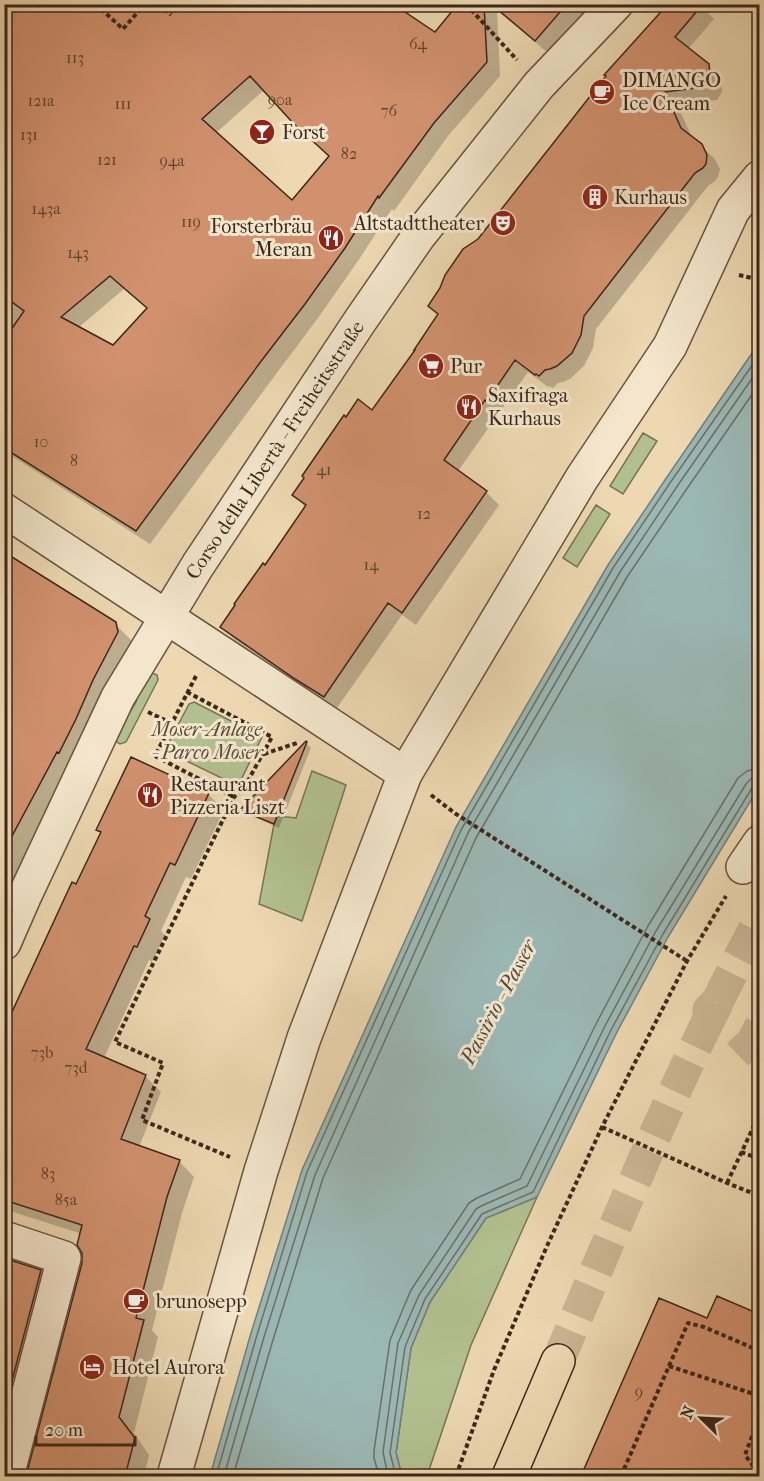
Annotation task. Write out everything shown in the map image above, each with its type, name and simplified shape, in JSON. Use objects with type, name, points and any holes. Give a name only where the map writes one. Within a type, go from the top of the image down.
[{"type":"main road","points":[[509,1476],[558,1361]]},
{"type":"street","name":"Corso della Libertà - Freiheitsstraße","points":[[4,943],[15,890],[118,697],[198,565],[418,237],[539,85],[616,4]]},
{"type":"street","points":[[174,1476],[261,1171],[304,1038],[405,774],[582,478],[670,346],[733,210],[759,177]]},
{"type":"street","points":[[4,510],[405,774]]},
{"type":"street","points":[[4,1238],[64,1258],[7,1476]]},
{"type":"path","points":[[101,9],[123,29],[145,4]]},
{"type":"path","points":[[159,4],[171,15]]},
{"type":"path","points":[[466,4],[539,85]]},
{"type":"path","points":[[250,224],[245,231],[249,235],[253,230]]},
{"type":"path","points":[[234,797],[155,756],[187,692],[272,737],[244,788],[234,797],[115,1042],[163,1063],[142,1120],[261,1171]]},
{"type":"path","points":[[148,712],[171,723]]},
{"type":"path","points":[[456,814],[687,961]]},
{"type":"path","points":[[456,1476],[494,1370],[547,1246],[602,1127],[687,961],[751,854]]},
{"type":"path","points":[[727,1183],[759,1113]]},
{"type":"path","points":[[602,1127],[759,1196]]},
{"type":"path","points":[[741,1152],[759,1159]]},
{"type":"path","points":[[621,1476],[688,1323],[704,1327],[753,1348],[759,1333]]},
{"type":"path","points":[[669,1366],[759,1396]]},
{"type":"path","points":[[759,1415],[745,1455],[759,1475]]},
{"type":"green space","points":[[643,433],[657,441],[623,494],[610,486]]},
{"type":"green space","points":[[596,505],[610,514],[577,567],[563,558]]},
{"type":"green space","points":[[152,673],[157,675],[158,680],[126,742],[120,744],[115,741],[123,718],[131,710],[138,694]]},
{"type":"green space","name":"Moser-Anlage - Parco Moser","points":[[194,702],[262,737],[238,786],[170,753],[166,748],[189,704]]},
{"type":"green space","points":[[312,771],[346,785],[302,921],[259,904],[277,816],[296,818]]},
{"type":"green space","points":[[537,1197],[471,1345],[427,1476],[402,1476],[396,1453],[411,1348],[430,1302],[486,1218]]},
{"type":"water","name":"Passirio - Passer","points":[[759,343],[759,787],[668,937],[617,1032],[537,1197],[486,1218],[430,1302],[411,1348],[396,1453],[402,1476],[210,1476],[251,1333],[302,1170],[456,827],[608,565]]},
{"type":"building","points":[[4,4],[393,4],[435,32],[458,4],[484,4],[487,62],[434,123],[379,198],[378,196],[305,304],[136,531],[4,448],[4,340],[24,311],[4,296]],"holes":[[[250,76],[293,123],[329,156],[292,200],[202,119]],[[110,276],[147,308],[113,345],[61,317]]]},
{"type":"building","points":[[491,4],[567,4],[535,41]]},
{"type":"building","points":[[668,4],[703,4],[675,37],[709,64],[710,78],[703,87],[665,92],[681,128],[702,144],[707,155],[706,164],[695,173],[584,316],[581,335],[572,353],[557,366],[545,370],[539,376],[515,360],[487,401],[485,400],[444,460],[487,491],[402,613],[388,603],[324,697],[220,627],[234,604],[263,563],[265,565],[306,505],[292,495],[304,478],[302,476],[344,415],[346,417],[358,399],[372,410],[415,350],[438,314],[428,306],[463,249],[478,239],[606,76],[604,75]]},
{"type":"building","points":[[4,552],[116,622],[118,632],[59,753],[57,752],[4,851]]},
{"type":"building","points":[[306,741],[274,824],[240,810]]},
{"type":"building","points":[[131,757],[209,793],[175,865],[170,863],[145,916],[150,919],[137,947],[134,946],[86,1049],[146,1075],[121,1139],[180,1160],[167,1197],[136,1318],[144,1320],[119,1417],[135,1438],[125,1476],[26,1476],[82,1263],[82,1253],[77,1245],[82,1225],[4,1200],[4,1023],[11,1014],[72,882],[76,884],[101,832],[96,830]]},
{"type":"building","points":[[4,1258],[41,1270],[4,1411]]},
{"type":"building","points":[[717,1296],[759,1314],[759,1476],[581,1476],[659,1298],[707,1318]]},
{"type":"tunnel","points":[[558,1361],[679,1082],[760,919]]},
{"type":"tunnel","points":[[716,1003],[709,1010],[709,1014],[739,1032],[760,1054]]},
{"type":"place","name":"DIMANGO Ice Cream","points":[[602,92]]},
{"type":"place","name":"Forst","points":[[262,132]]},
{"type":"place","name":"Kurhaus","points":[[595,197]]},
{"type":"place","name":"Altstadttheater","points":[[503,223]]},
{"type":"place","name":"Forsterbräu Meran","points":[[331,238]]},
{"type":"place","name":"Pur","points":[[431,366]]},
{"type":"place","name":"Saxifraga Kurhaus","points":[[469,407]]},
{"type":"place","name":"Restaurant Pizzeria Liszt","points":[[150,795]]},
{"type":"place","name":"brunosepp","points":[[136,1301]]},
{"type":"place","name":"Hotel Aurora","points":[[92,1367]]}]
